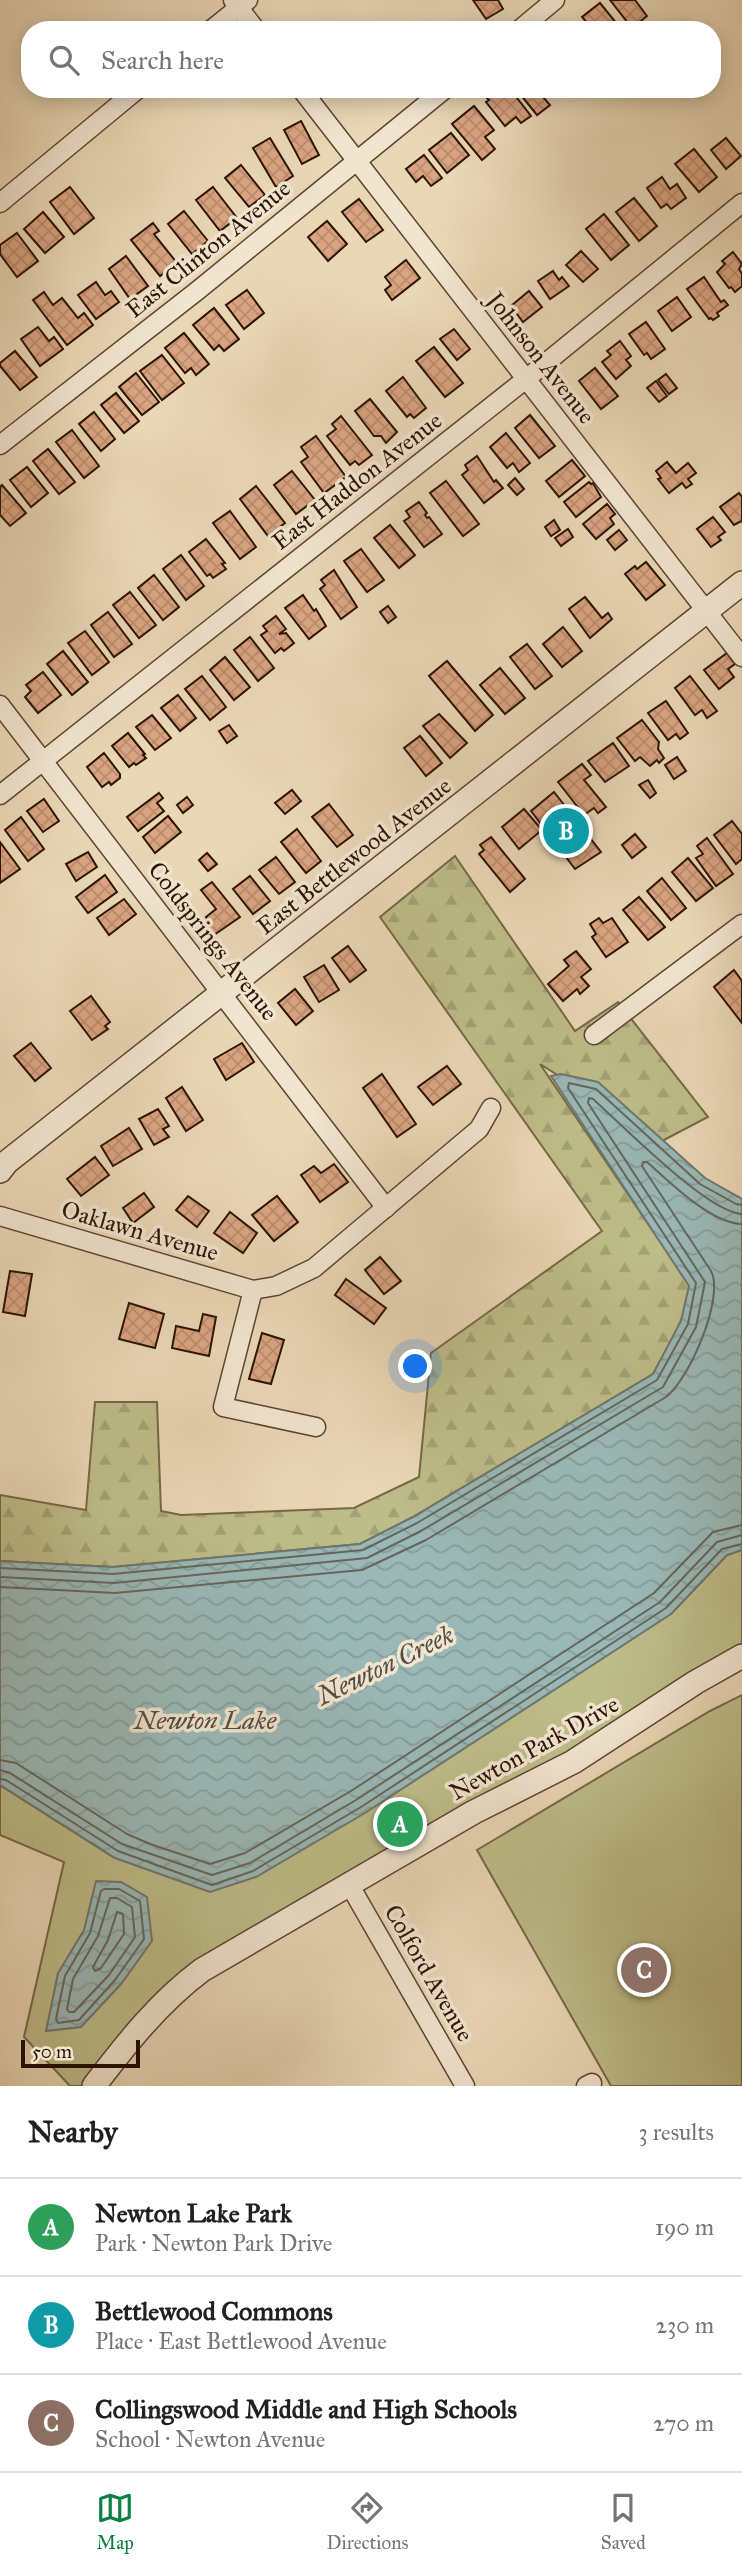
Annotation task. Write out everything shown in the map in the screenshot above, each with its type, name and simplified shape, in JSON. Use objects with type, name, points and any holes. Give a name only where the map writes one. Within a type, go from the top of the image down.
[{"type":"street","points":[[530,21],[555,0]]},
{"type":"street","points":[[220,21],[240,2],[251,21]]},
{"type":"street","points":[[0,203],[127,98]]},
{"type":"street","name":"Johnson Avenue","points":[[308,98],[742,657]]},
{"type":"street","name":"East Clinton Avenue","points":[[0,445],[434,98]]},
{"type":"street","name":"East Haddon Avenue","points":[[0,795],[526,379],[742,203]]},
{"type":"street","name":"East Bettlewood Avenue","points":[[0,1171],[7,1162],[742,583]]},
{"type":"street","name":"Coldsprings Avenue","points":[[0,705],[386,1208]]},
{"type":"street","points":[[594,1035],[742,924]]},
{"type":"street","points":[[316,1427],[223,1407],[260,1289],[314,1268],[479,1129],[491,1108]]},
{"type":"street","name":"Oaklawn Avenue","points":[[0,1216],[260,1289]]},
{"type":"street","name":"Newton Park Drive","points":[[94,2086],[122,2050],[184,1983],[222,1956],[474,1812],[573,1762],[695,1682],[742,1656]]},
{"type":"street","name":"Colford Avenue","points":[[349,1884],[466,2086]]},
{"type":"green space","points":[[455,856],[575,1031],[618,1002],[708,1117],[662,1141],[540,1064],[690,1286],[682,1321],[653,1374],[413,1517],[360,1544],[113,1567],[0,1561],[0,1495],[86,1510],[95,1402],[157,1402],[161,1511],[181,1515],[354,1508],[419,1477],[431,1353],[602,1231],[380,917]]},
{"type":"green space","points":[[742,1550],[742,1656],[222,1956],[94,2086],[70,2086],[24,2037],[64,1862],[0,1835],[0,1785],[115,1858],[671,1614],[727,1555]]},
{"type":"green space","points":[[742,1695],[742,2086],[611,2086],[477,1850],[710,1711]]},
{"type":"water","name":"Newton Lake","points":[[561,1074],[598,1082],[705,1178],[742,1199],[742,1550],[727,1555],[671,1614],[365,1813],[256,1877],[210,1892],[115,1858],[0,1785],[0,1561],[113,1567],[360,1544],[413,1517],[653,1374],[681,1321],[689,1286],[551,1076]]},
{"type":"water","points":[[96,1881],[121,1882],[147,1897],[152,1941],[121,1984],[81,2027],[46,2031],[58,1973],[84,1930]]},
{"type":"building","points":[[473,0],[498,0],[503,9],[486,19]]},
{"type":"building","points":[[610,0],[635,0],[647,16],[641,21],[626,21]]},
{"type":"building","points":[[600,3],[615,21],[585,21],[582,17]]},
{"type":"building","points":[[487,98],[517,98],[531,116],[521,123],[516,117],[505,126],[486,102],[489,100]]},
{"type":"building","points":[[523,98],[544,98],[550,105],[537,115]]},
{"type":"building","points":[[474,106],[494,130],[485,137],[495,149],[482,160],[452,124]]},
{"type":"building","points":[[301,121],[319,155],[302,164],[284,130]]},
{"type":"building","points":[[451,133],[469,155],[447,173],[429,150]]},
{"type":"building","points":[[270,138],[293,176],[276,187],[253,148]]},
{"type":"building","points":[[726,138],[741,156],[726,169],[711,150]]},
{"type":"building","points":[[694,149],[717,177],[699,192],[675,164]]},
{"type":"building","points":[[424,155],[442,178],[431,186],[423,176],[416,182],[406,169]]},
{"type":"building","points":[[241,165],[265,195],[249,207],[225,178]]},
{"type":"building","points":[[662,177],[670,189],[677,184],[686,198],[671,209],[667,204],[661,208],[647,188]]},
{"type":"building","points":[[70,187],[94,218],[74,234],[50,202]]},
{"type":"building","points":[[213,187],[237,218],[220,231],[196,200]]},
{"type":"building","points":[[634,198],[657,226],[639,241],[616,212]]},
{"type":"building","points":[[359,199],[383,230],[366,242],[342,212]]},
{"type":"building","points":[[184,211],[208,241],[192,254],[168,224]]},
{"type":"building","points":[[43,212],[64,237],[45,253],[24,229]]},
{"type":"building","points":[[604,214],[629,245],[611,260],[586,229]]},
{"type":"building","points":[[327,221],[347,244],[328,261],[308,237]]},
{"type":"building","points":[[153,223],[159,231],[154,234],[177,263],[160,276],[131,240]]},
{"type":"building","points":[[17,233],[38,261],[17,277],[0,254],[0,245]]},
{"type":"building","points":[[581,251],[598,269],[583,282],[566,265]]},
{"type":"building","points":[[733,252],[742,264],[739,269],[742,286],[735,292],[717,272],[725,264],[722,261]]},
{"type":"building","points":[[126,256],[148,286],[130,299],[109,269]]},
{"type":"building","points":[[406,260],[420,278],[392,300],[385,290],[391,285],[385,277]]},
{"type":"building","points":[[553,271],[559,280],[562,277],[569,286],[550,299],[538,281]]},
{"type":"building","points":[[704,277],[721,302],[724,300],[728,305],[717,313],[719,316],[713,320],[709,319],[687,289]]},
{"type":"building","points":[[96,282],[105,295],[111,291],[119,302],[96,319],[78,295]]},
{"type":"building","points":[[247,290],[264,313],[244,329],[226,305]]},
{"type":"building","points":[[529,291],[542,307],[523,322],[511,306]]},
{"type":"building","points":[[44,292],[53,305],[62,298],[78,318],[84,313],[93,325],[67,345],[33,300]]},
{"type":"building","points":[[677,297],[691,317],[672,331],[658,311]]},
{"type":"building","points":[[214,308],[239,339],[224,351],[219,345],[214,350],[193,325]]},
{"type":"building","points":[[646,322],[665,349],[651,359],[647,353],[644,355],[629,334]]},
{"type":"building","points":[[38,327],[49,341],[54,337],[63,349],[40,366],[21,339]]},
{"type":"building","points":[[454,329],[470,349],[457,360],[440,339]]},
{"type":"building","points":[[184,333],[209,364],[196,375],[191,368],[185,373],[165,348]]},
{"type":"building","points":[[620,341],[631,356],[626,360],[631,366],[616,379],[602,362],[611,355],[607,351]]},
{"type":"building","points":[[434,347],[463,383],[445,397],[416,361]]},
{"type":"building","points":[[15,351],[37,377],[20,390],[0,366],[0,363]]},
{"type":"building","points":[[162,355],[184,383],[162,400],[140,371]]},
{"type":"building","points":[[595,368],[618,396],[601,409],[579,381]]},
{"type":"building","points":[[136,373],[159,402],[142,415],[119,387]]},
{"type":"building","points":[[666,374],[677,388],[669,394],[658,380]]},
{"type":"building","points":[[403,377],[426,408],[414,418],[410,414],[407,417],[386,391]]},
{"type":"building","points":[[656,381],[667,396],[659,402],[647,388]]},
{"type":"building","points":[[116,393],[139,421],[124,433],[101,405]]},
{"type":"building","points":[[370,399],[397,432],[386,443],[381,436],[374,436],[355,411]]},
{"type":"building","points":[[94,412],[115,439],[101,451],[79,424]]},
{"type":"building","points":[[530,415],[555,446],[539,458],[515,428]]},
{"type":"building","points":[[341,416],[372,455],[359,465],[355,461],[350,465],[327,436],[336,429],[332,424]]},
{"type":"building","points":[[72,430],[99,466],[84,478],[56,442]]},
{"type":"building","points":[[506,433],[530,463],[519,472],[513,463],[507,468],[490,447]]},
{"type":"building","points":[[316,436],[346,477],[324,493],[301,462],[308,457],[301,447]]},
{"type":"building","points":[[48,449],[75,482],[59,494],[33,461]]},
{"type":"building","points":[[477,456],[494,482],[496,480],[503,488],[484,503],[462,475],[468,470],[465,465]]},
{"type":"building","points":[[572,460],[585,476],[559,497],[546,481]]},
{"type":"building","points":[[667,462],[676,473],[688,463],[696,473],[688,479],[692,484],[686,488],[682,483],[669,493],[658,479],[661,478],[656,471]]},
{"type":"building","points":[[27,467],[48,493],[31,507],[10,480]]},
{"type":"building","points":[[292,471],[315,500],[296,514],[274,485]]},
{"type":"building","points":[[515,478],[524,489],[517,495],[508,485]]},
{"type":"building","points":[[446,481],[479,524],[463,536],[430,493]]},
{"type":"building","points":[[589,482],[593,483],[601,497],[576,517],[564,502]]},
{"type":"building","points":[[2,485],[26,513],[10,526],[0,515]]},
{"type":"building","points":[[256,486],[285,523],[268,536],[240,499]]},
{"type":"building","points":[[739,493],[742,497],[742,521],[734,525],[720,507]]},
{"type":"building","points":[[419,502],[427,513],[427,518],[429,517],[442,534],[424,547],[404,521],[410,517],[406,511]]},
{"type":"building","points":[[607,504],[615,514],[610,518],[614,524],[596,539],[583,524]]},
{"type":"building","points":[[230,511],[256,547],[240,559],[213,523]]},
{"type":"building","points":[[713,517],[725,532],[718,537],[721,540],[711,547],[697,529]]},
{"type":"building","points":[[554,520],[560,530],[551,536],[545,527]]},
{"type":"building","points":[[390,525],[415,555],[399,568],[374,538]]},
{"type":"building","points":[[568,529],[573,537],[561,546],[555,538]]},
{"type":"building","points":[[619,530],[627,540],[615,550],[607,540]]},
{"type":"building","points":[[206,539],[225,563],[222,564],[226,569],[213,578],[210,574],[207,576],[189,552]]},
{"type":"building","points":[[361,549],[384,580],[367,592],[344,561]]},
{"type":"building","points":[[181,555],[204,586],[186,600],[163,569]]},
{"type":"building","points":[[646,562],[665,585],[646,600],[625,574]]},
{"type":"building","points":[[334,570],[357,607],[341,619],[320,589],[325,585],[321,580]]},
{"type":"building","points":[[154,575],[179,607],[163,620],[138,588]]},
{"type":"building","points":[[130,592],[156,625],[139,638],[113,605]]},
{"type":"building","points":[[303,595],[326,626],[309,639],[285,608]]},
{"type":"building","points":[[585,597],[602,618],[608,613],[612,619],[590,638],[569,609]]},
{"type":"building","points":[[388,606],[396,617],[388,623],[380,612]]},
{"type":"building","points":[[108,612],[132,644],[114,657],[91,625]]},
{"type":"building","points":[[276,616],[286,629],[279,634],[286,633],[294,643],[284,651],[281,648],[275,653],[261,635],[267,631],[263,626]]},
{"type":"building","points":[[563,627],[582,651],[562,667],[543,644]]},
{"type":"building","points":[[85,631],[109,662],[92,675],[68,643]]},
{"type":"building","points":[[250,637],[274,668],[258,681],[234,650]]},
{"type":"building","points":[[527,644],[552,676],[535,689],[510,657]]},
{"type":"building","points":[[63,651],[88,682],[72,695],[47,664]]},
{"type":"building","points":[[727,653],[735,664],[728,669],[734,677],[719,689],[704,670]]},
{"type":"building","points":[[225,657],[250,687],[234,700],[210,670]]},
{"type":"building","points":[[447,661],[493,715],[475,731],[429,676]]},
{"type":"building","points":[[500,668],[525,698],[505,714],[480,685]]},
{"type":"building","points":[[43,672],[61,695],[38,713],[25,697],[31,691],[26,685]]},
{"type":"building","points":[[202,676],[226,707],[210,720],[185,689]]},
{"type":"building","points":[[690,676],[717,711],[707,718],[702,710],[695,715],[675,688]]},
{"type":"building","points":[[178,695],[196,718],[180,731],[161,708]]},
{"type":"building","points":[[666,701],[688,733],[680,739],[676,734],[668,740],[648,713]]},
{"type":"building","points":[[439,714],[467,743],[450,758],[423,726]]},
{"type":"building","points":[[152,715],[171,738],[155,750],[136,727]]},
{"type":"building","points":[[642,720],[659,742],[658,749],[664,758],[650,766],[640,757],[635,761],[617,738]]},
{"type":"building","points":[[229,725],[237,736],[227,743],[219,731]]},
{"type":"building","points":[[128,733],[146,758],[129,767],[112,746]]},
{"type":"building","points":[[420,736],[442,763],[426,776],[404,748]]},
{"type":"building","points":[[613,743],[629,766],[605,782],[588,761]]},
{"type":"building","points":[[104,753],[120,774],[120,778],[111,785],[109,782],[102,787],[87,767]]},
{"type":"building","points":[[677,757],[686,771],[674,779],[665,765]]},
{"type":"building","points":[[582,764],[591,775],[584,780],[606,807],[598,813],[594,808],[584,815],[558,782]]},
{"type":"building","points":[[648,780],[656,793],[650,798],[639,785]]},
{"type":"building","points":[[292,790],[301,801],[285,814],[275,803]]},
{"type":"building","points":[[554,792],[601,852],[575,869],[531,811]]},
{"type":"building","points":[[159,793],[163,798],[157,803],[164,811],[138,831],[127,817]]},
{"type":"building","points":[[187,797],[193,805],[183,813],[177,805]]},
{"type":"building","points":[[44,799],[59,821],[43,832],[27,811]]},
{"type":"building","points":[[329,804],[353,835],[337,847],[312,817]]},
{"type":"building","points":[[524,809],[542,830],[519,849],[502,827]]},
{"type":"building","points":[[168,816],[181,832],[155,853],[143,837]]},
{"type":"building","points":[[21,817],[44,849],[28,861],[5,830]]},
{"type":"building","points":[[732,821],[742,834],[742,859],[736,864],[714,835]]},
{"type":"building","points":[[297,829],[321,861],[306,873],[281,842]]},
{"type":"building","points":[[635,834],[646,847],[632,858],[622,845]]},
{"type":"building","points":[[491,837],[525,879],[510,892],[479,854],[484,850],[480,845]]},
{"type":"building","points":[[707,838],[733,874],[716,886],[696,858],[703,854],[697,846]]},
{"type":"building","points":[[0,842],[20,869],[0,883]]},
{"type":"building","points":[[88,852],[97,867],[76,881],[66,864]]},
{"type":"building","points":[[207,853],[217,864],[208,871],[199,860]]},
{"type":"building","points":[[276,857],[295,882],[279,894],[259,870]]},
{"type":"building","points":[[688,858],[713,888],[696,901],[672,872]]},
{"type":"building","points":[[105,875],[117,892],[88,913],[76,897]]},
{"type":"building","points":[[250,876],[270,901],[253,914],[233,889]]},
{"type":"building","points":[[662,878],[686,908],[671,920],[647,891]]},
{"type":"building","points":[[212,882],[240,917],[214,935],[204,922],[216,909],[201,890]]},
{"type":"building","points":[[639,897],[665,927],[648,940],[623,910]]},
{"type":"building","points":[[124,899],[136,914],[109,935],[97,918]]},
{"type":"building","points":[[599,918],[603,923],[612,918],[628,942],[606,957],[592,937],[596,934],[590,924]]},
{"type":"building","points":[[348,946],[366,970],[350,982],[332,958]]},
{"type":"building","points":[[576,951],[591,969],[581,977],[589,986],[580,994],[577,989],[563,1001],[548,984],[569,966],[564,960]]},
{"type":"building","points":[[324,965],[339,990],[319,1002],[304,977]]},
{"type":"building","points":[[734,970],[742,981],[742,1023],[714,987]]},
{"type":"building","points":[[295,989],[313,1011],[296,1025],[278,1003]]},
{"type":"building","points":[[91,996],[110,1022],[105,1026],[108,1029],[92,1040],[70,1011]]},
{"type":"building","points":[[31,1043],[51,1068],[35,1081],[14,1056]]},
{"type":"building","points":[[242,1043],[254,1062],[226,1080],[214,1059]]},
{"type":"building","points":[[447,1066],[461,1084],[433,1105],[418,1087]]},
{"type":"building","points":[[382,1074],[416,1124],[397,1137],[363,1088]]},
{"type":"building","points":[[182,1087],[203,1120],[186,1131],[166,1098]]},
{"type":"building","points":[[158,1109],[169,1126],[163,1129],[169,1137],[154,1145],[139,1119]]},
{"type":"building","points":[[129,1128],[142,1149],[113,1166],[101,1146]]},
{"type":"building","points":[[95,1157],[109,1175],[81,1196],[67,1179]]},
{"type":"building","points":[[334,1164],[348,1182],[320,1202],[301,1175],[314,1166],[321,1173]]},
{"type":"building","points":[[144,1193],[154,1207],[133,1223],[123,1208]]},
{"type":"building","points":[[188,1196],[209,1211],[197,1227],[176,1210]]},
{"type":"building","points":[[277,1196],[298,1222],[274,1241],[252,1215]]},
{"type":"building","points":[[230,1212],[257,1233],[243,1253],[214,1233]]},
{"type":"building","points":[[380,1257],[401,1281],[384,1294],[365,1270]]},
{"type":"building","points":[[10,1271],[32,1274],[25,1316],[3,1312]]},
{"type":"building","points":[[346,1279],[386,1308],[374,1324],[335,1295]]},
{"type":"building","points":[[129,1303],[164,1314],[155,1348],[119,1339]]},
{"type":"building","points":[[203,1314],[216,1317],[209,1356],[172,1348],[176,1326],[199,1331]]},
{"type":"building","points":[[262,1333],[284,1340],[271,1384],[249,1379]]},
{"type":"place","name":"Bettlewood Commons","points":[[566,831]]},
{"type":"place","name":"Newton Lake Park","points":[[400,1824]]},
{"type":"place","name":"Collingswood Middle and High Schools","points":[[644,1970]]},
{"type":"water label","name":"Newton Creek","points":[[385,1665]]}]
